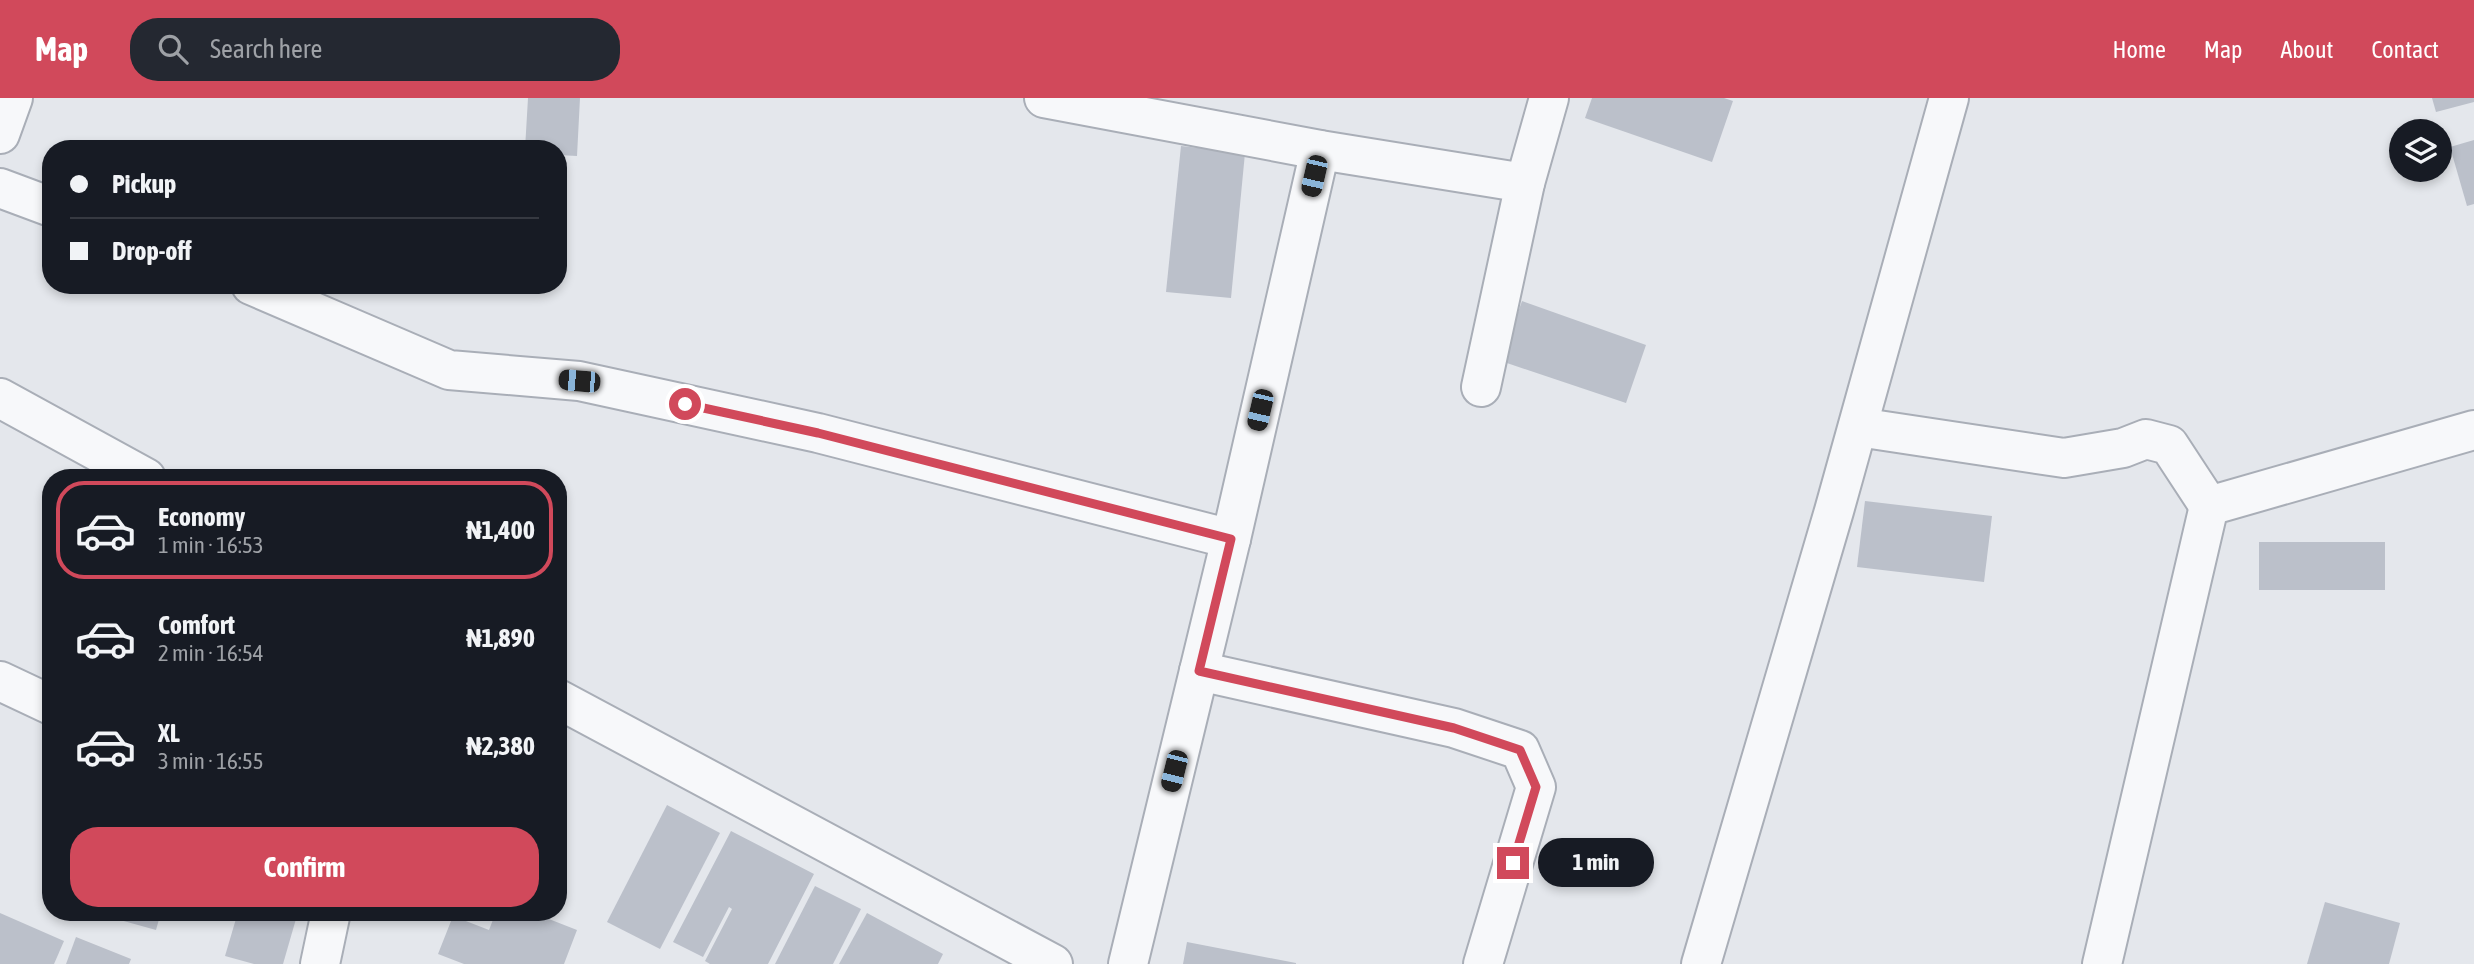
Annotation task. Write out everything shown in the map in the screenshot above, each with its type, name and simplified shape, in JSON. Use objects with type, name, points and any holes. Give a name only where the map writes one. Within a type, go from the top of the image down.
[{"type":"street","points":[[0,134],[13,98]]},
{"type":"street","points":[[1044,98],[1320,150],[1525,183]]},
{"type":"street","points":[[1481,387],[1525,183],[1549,98]]},
{"type":"street","points":[[1701,964],[1858,427],[1949,98]]},
{"type":"street","points":[[1128,964],[1231,539],[1320,150]]},
{"type":"street","points":[[0,188],[42,204]]},
{"type":"street","points":[[272,294],[449,370],[579,381],[818,433],[1231,539]]},
{"type":"street","points":[[0,398],[130,469]]},
{"type":"street","points":[[1858,427],[2064,458],[2123,448],[2146,439],[2169,445],[2209,506],[2102,964]]},
{"type":"street","points":[[2209,506],[2474,430]]},
{"type":"street","points":[[1199,671],[1454,728],[1520,750],[1536,787],[1483,964]]},
{"type":"street","points":[[0,681],[42,701]]},
{"type":"street","points":[[567,704],[1053,964]]},
{"type":"street","points":[[320,964],[329,921]]},
{"type":"building","points":[[528,98],[580,98],[577,156],[567,155],[567,140],[526,140]]},
{"type":"building","points":[[1592,98],[1724,98],[1733,101],[1712,162],[1585,118]]},
{"type":"building","points":[[2432,98],[2474,98],[2474,102],[2436,112]]},
{"type":"building","points":[[2474,140],[2474,204],[2467,206],[2452,146]]},
{"type":"building","points":[[1181,146],[1245,153],[1231,298],[1166,292]]},
{"type":"building","points":[[1522,301],[1646,345],[1626,403],[1501,361]]},
{"type":"building","points":[[1865,501],[1992,516],[1984,582],[1857,567]]},
{"type":"building","points":[[2259,542],[2385,542],[2385,590],[2259,590]]},
{"type":"building","points":[[667,805],[720,833],[660,949],[607,922]]},
{"type":"building","points":[[731,831],[814,874],[768,964],[710,964],[705,961],[732,909],[729,907],[703,957],[673,942]]},
{"type":"building","points":[[815,886],[861,909],[833,964],[775,964]]},
{"type":"building","points":[[2325,902],[2400,923],[2389,964],[2307,964]]},
{"type":"building","points":[[0,913],[64,941],[54,964],[0,964]]},
{"type":"building","points":[[867,913],[943,954],[938,964],[839,964]]},
{"type":"building","points":[[124,921],[158,921],[156,930]]},
{"type":"building","points":[[235,921],[295,921],[283,964],[254,964],[225,956]]},
{"type":"building","points":[[451,921],[466,921],[489,930],[492,921],[554,921],[577,930],[564,964],[464,964],[438,954]]},
{"type":"building","points":[[76,937],[131,959],[129,964],[66,964]]},
{"type":"building","points":[[1187,942],[1296,963],[1296,964],[1183,964]]},
{"type":"route","points":[[685,404],[818,433],[1231,539],[1199,671],[1454,728],[1520,750],[1536,787],[1513,863]]}]
